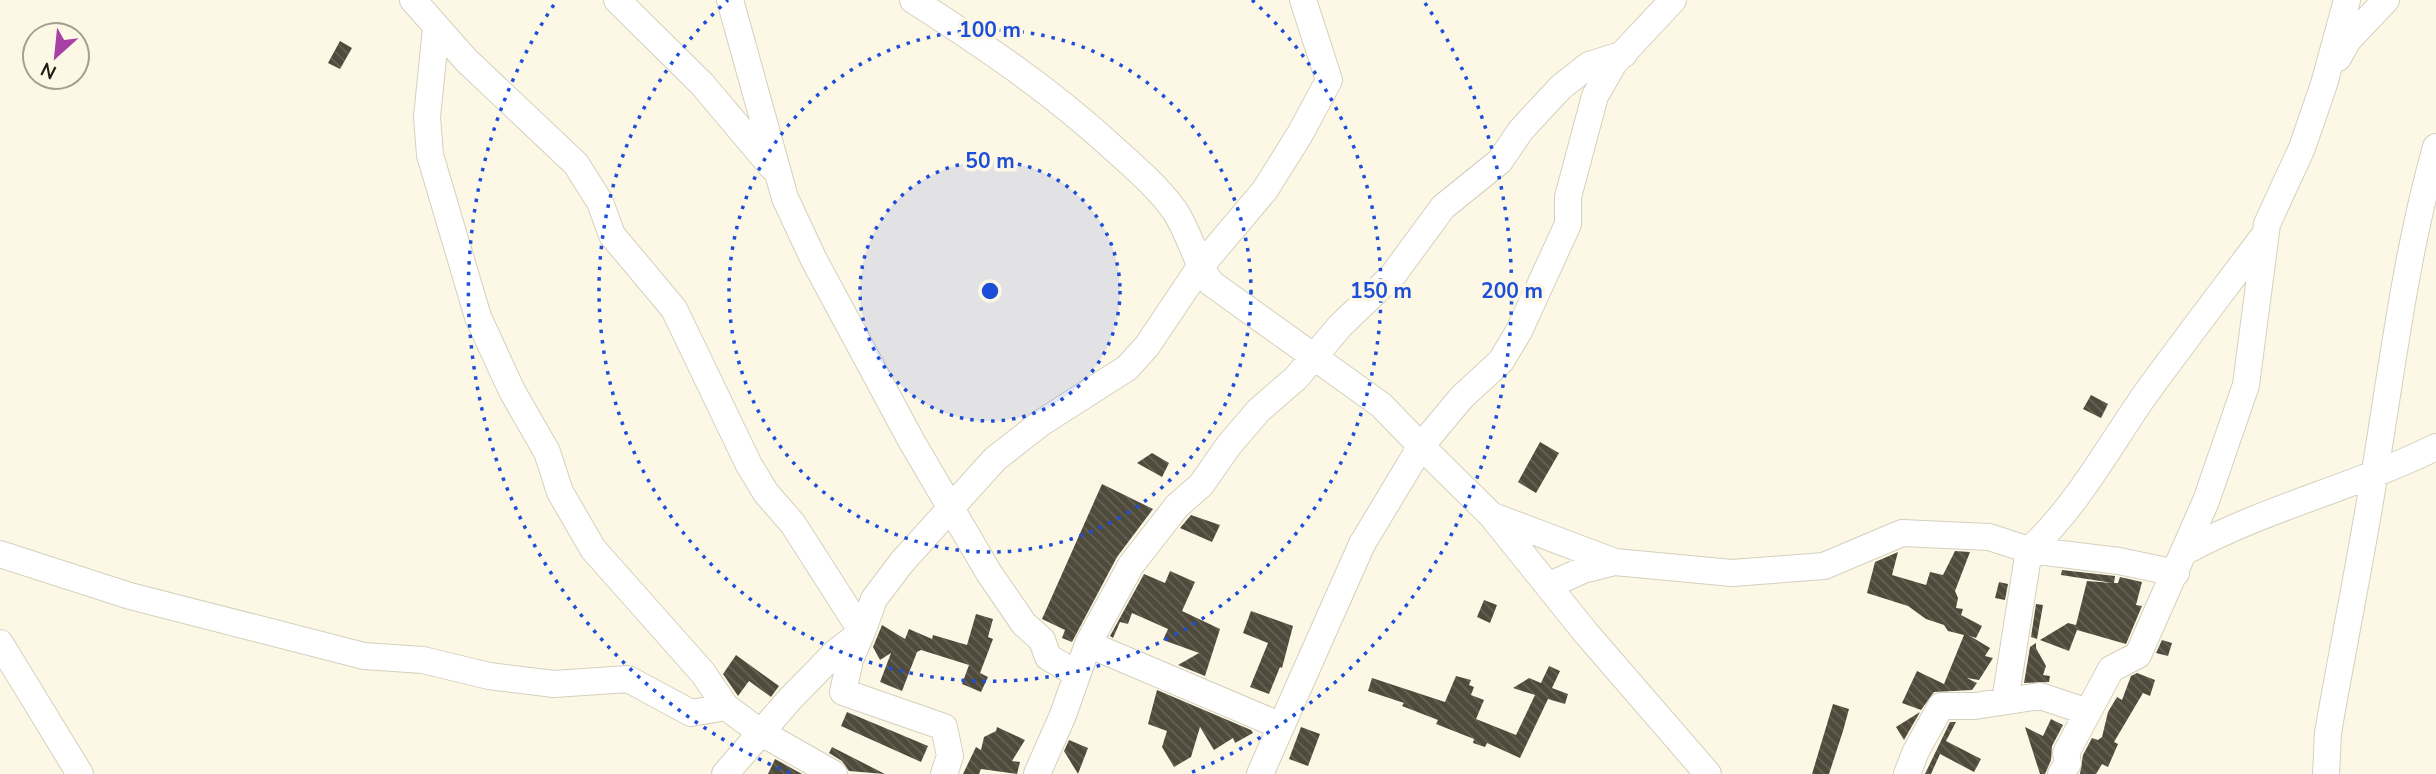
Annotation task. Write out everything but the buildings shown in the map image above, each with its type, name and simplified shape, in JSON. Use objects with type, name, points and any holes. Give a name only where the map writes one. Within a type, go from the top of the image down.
[{"type":"street","points":[[413,0],[466,60],[576,164],[600,202],[612,235],[674,309],[749,465],[766,493],[793,524],[862,632]]},
{"type":"street","points":[[617,0],[702,85],[777,173]]},
{"type":"street","points":[[730,0],[785,198],[814,260],[950,509],[1024,624],[1042,640],[1048,657],[1075,673]]},
{"type":"street","points":[[913,0],[1046,89],[1136,168],[1174,210],[1193,243],[1200,267],[1211,282],[1381,405],[1492,515],[1548,586],[1708,774]]},
{"type":"street","points":[[843,692],[850,660],[874,599],[995,459],[1041,423],[1127,368],[1147,346],[1200,267],[1265,190],[1329,80],[1303,0]]},
{"type":"street","points":[[1260,774],[1279,725],[1362,544],[1421,446],[1462,397],[1501,361],[1519,331],[1568,225],[1568,197],[1595,96],[1624,54],[1673,0]]},
{"type":"street","points":[[2061,774],[2068,763],[2066,753],[2111,669],[2138,655],[2181,562],[2246,384],[2264,235],[2278,195],[2302,148],[2324,84],[2347,0]]},
{"type":"street","points":[[2324,84],[2348,40],[2386,0]]},
{"type":"street","points":[[436,27],[427,117],[430,155],[478,317],[512,391],[547,452],[560,492],[593,549],[703,673],[726,707],[760,732],[834,774]]},
{"type":"street","points":[[1037,774],[1063,715],[1075,673],[1088,644],[1131,565],[1177,506],[1201,485],[1229,445],[1259,410],[1393,275],[1443,207],[1500,161],[1521,130],[1561,87],[1588,65],[1624,54]]},
{"type":"street","points":[[2326,774],[2328,733],[2375,473],[2400,308],[2423,194],[2436,146]]},
{"type":"street","points":[[2004,701],[2029,550],[2047,534],[2071,502],[2147,392],[2264,235]]},
{"type":"street","points":[[1492,515],[1615,562],[1732,573],[1824,566],[1902,533],[1989,537],[2029,550],[2119,561],[2181,562],[2273,511],[2436,447]]},
{"type":"street","points":[[0,554],[130,596],[364,656],[423,660],[489,676],[554,684],[628,679],[691,713],[726,707]]},
{"type":"street","points":[[1548,586],[1583,570],[1615,562]]},
{"type":"street","points":[[725,774],[790,699],[836,652],[862,632]]},
{"type":"street","points":[[0,643],[80,774]]},
{"type":"street","points":[[1088,644],[1279,725]]},
{"type":"street","points":[[790,699],[843,692],[944,727],[950,757],[944,774]]},
{"type":"street","points":[[1907,774],[1916,751],[1941,706],[2040,696],[2088,712]]}]
